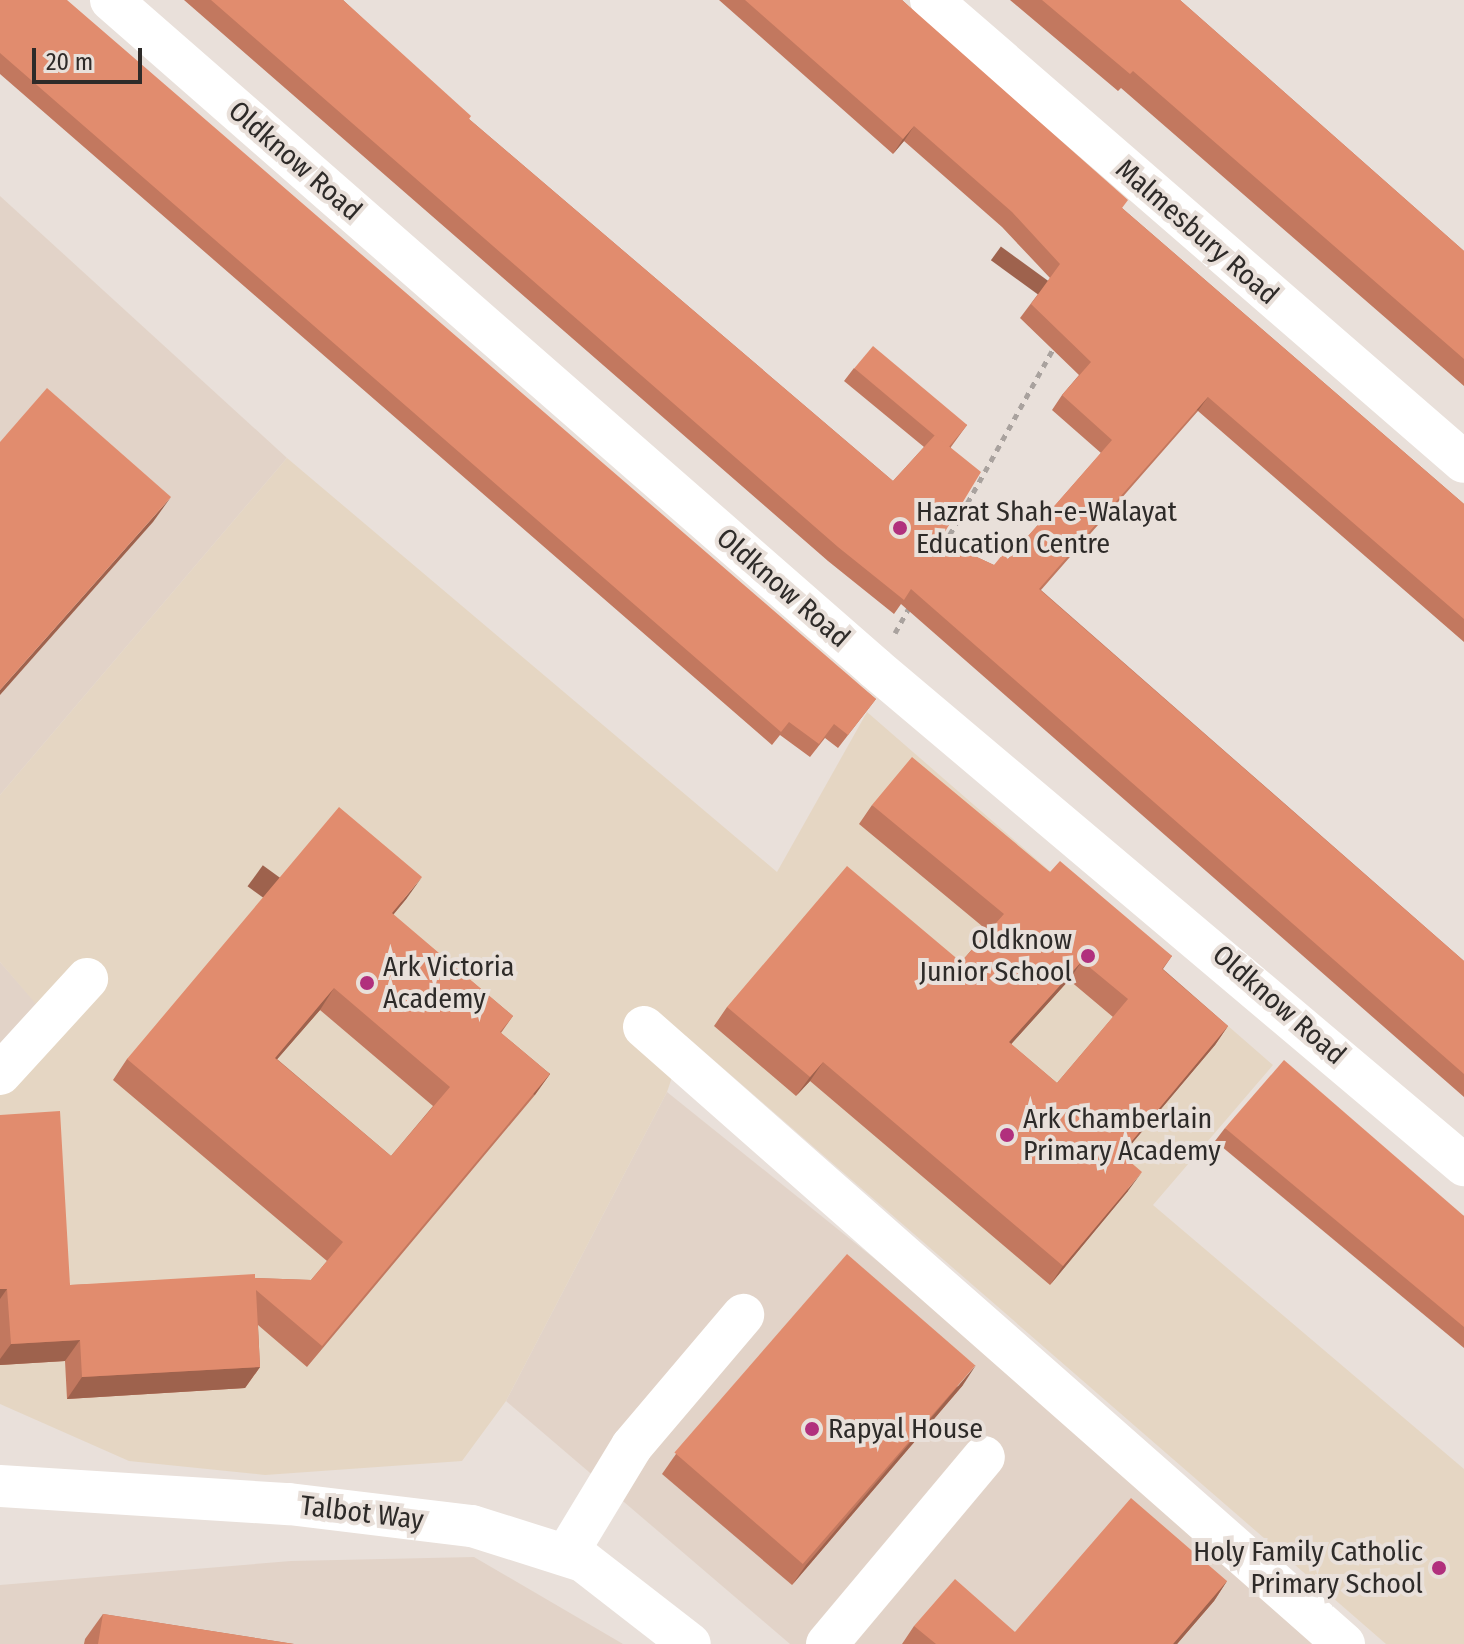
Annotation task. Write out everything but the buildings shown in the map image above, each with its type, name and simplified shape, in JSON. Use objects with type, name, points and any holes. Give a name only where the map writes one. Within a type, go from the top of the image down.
[{"type":"street","name":"Oldknow Road","points":[[111,0],[875,668],[1464,1165]]},
{"type":"street","name":"Malmesbury Road","points":[[931,0],[1464,462]]},
{"type":"street","points":[[0,1074],[87,979]]},
{"type":"street","points":[[644,1027],[1344,1644]]},
{"type":"street","points":[[566,1555],[632,1446],[743,1315]]},
{"type":"street","points":[[827,1644],[984,1457]]},
{"type":"street","name":"Talbot Way","points":[[0,1486],[289,1504],[472,1526],[583,1561],[690,1644]]},
{"type":"path","points":[[937,558],[1059,338]]},
{"type":"path","points":[[875,668],[914,599]]},
{"type":"shaded area","points":[[0,196],[287,458],[0,795]]},
{"type":"shaded area","name":"Ark Victoria Academy","points":[[287,458],[777,872],[867,712],[1273,1065],[1153,1205],[1464,1469],[1464,1644],[1386,1644],[686,1036],[667,1092],[506,1401],[462,1461],[265,1475],[129,1461],[0,1404],[0,1046],[36,1004],[0,962],[0,795]]},
{"type":"shaded area","points":[[0,962],[37,1004],[0,1046]]},
{"type":"shaded area","points":[[667,1092],[972,1337],[1312,1644],[790,1644],[506,1401]]},
{"type":"shaded area","points":[[474,1557],[623,1644],[0,1644],[0,1585],[291,1561]]},
{"type":"place","name":"Hazrat Shah-e-Walayat Education Centre","points":[[900,528]]},
{"type":"place","name":"Oldknow Junior School","points":[[1088,956]]},
{"type":"place","name":"Ark Victoria Academy","points":[[367,983]]},
{"type":"place","name":"Ark Chamberlain Primary Academy","points":[[1007,1135]]},
{"type":"place","name":"Rapyal House","points":[[812,1429]]},
{"type":"place","name":"Holy Family Catholic Primary School","points":[[1439,1568]]}]
